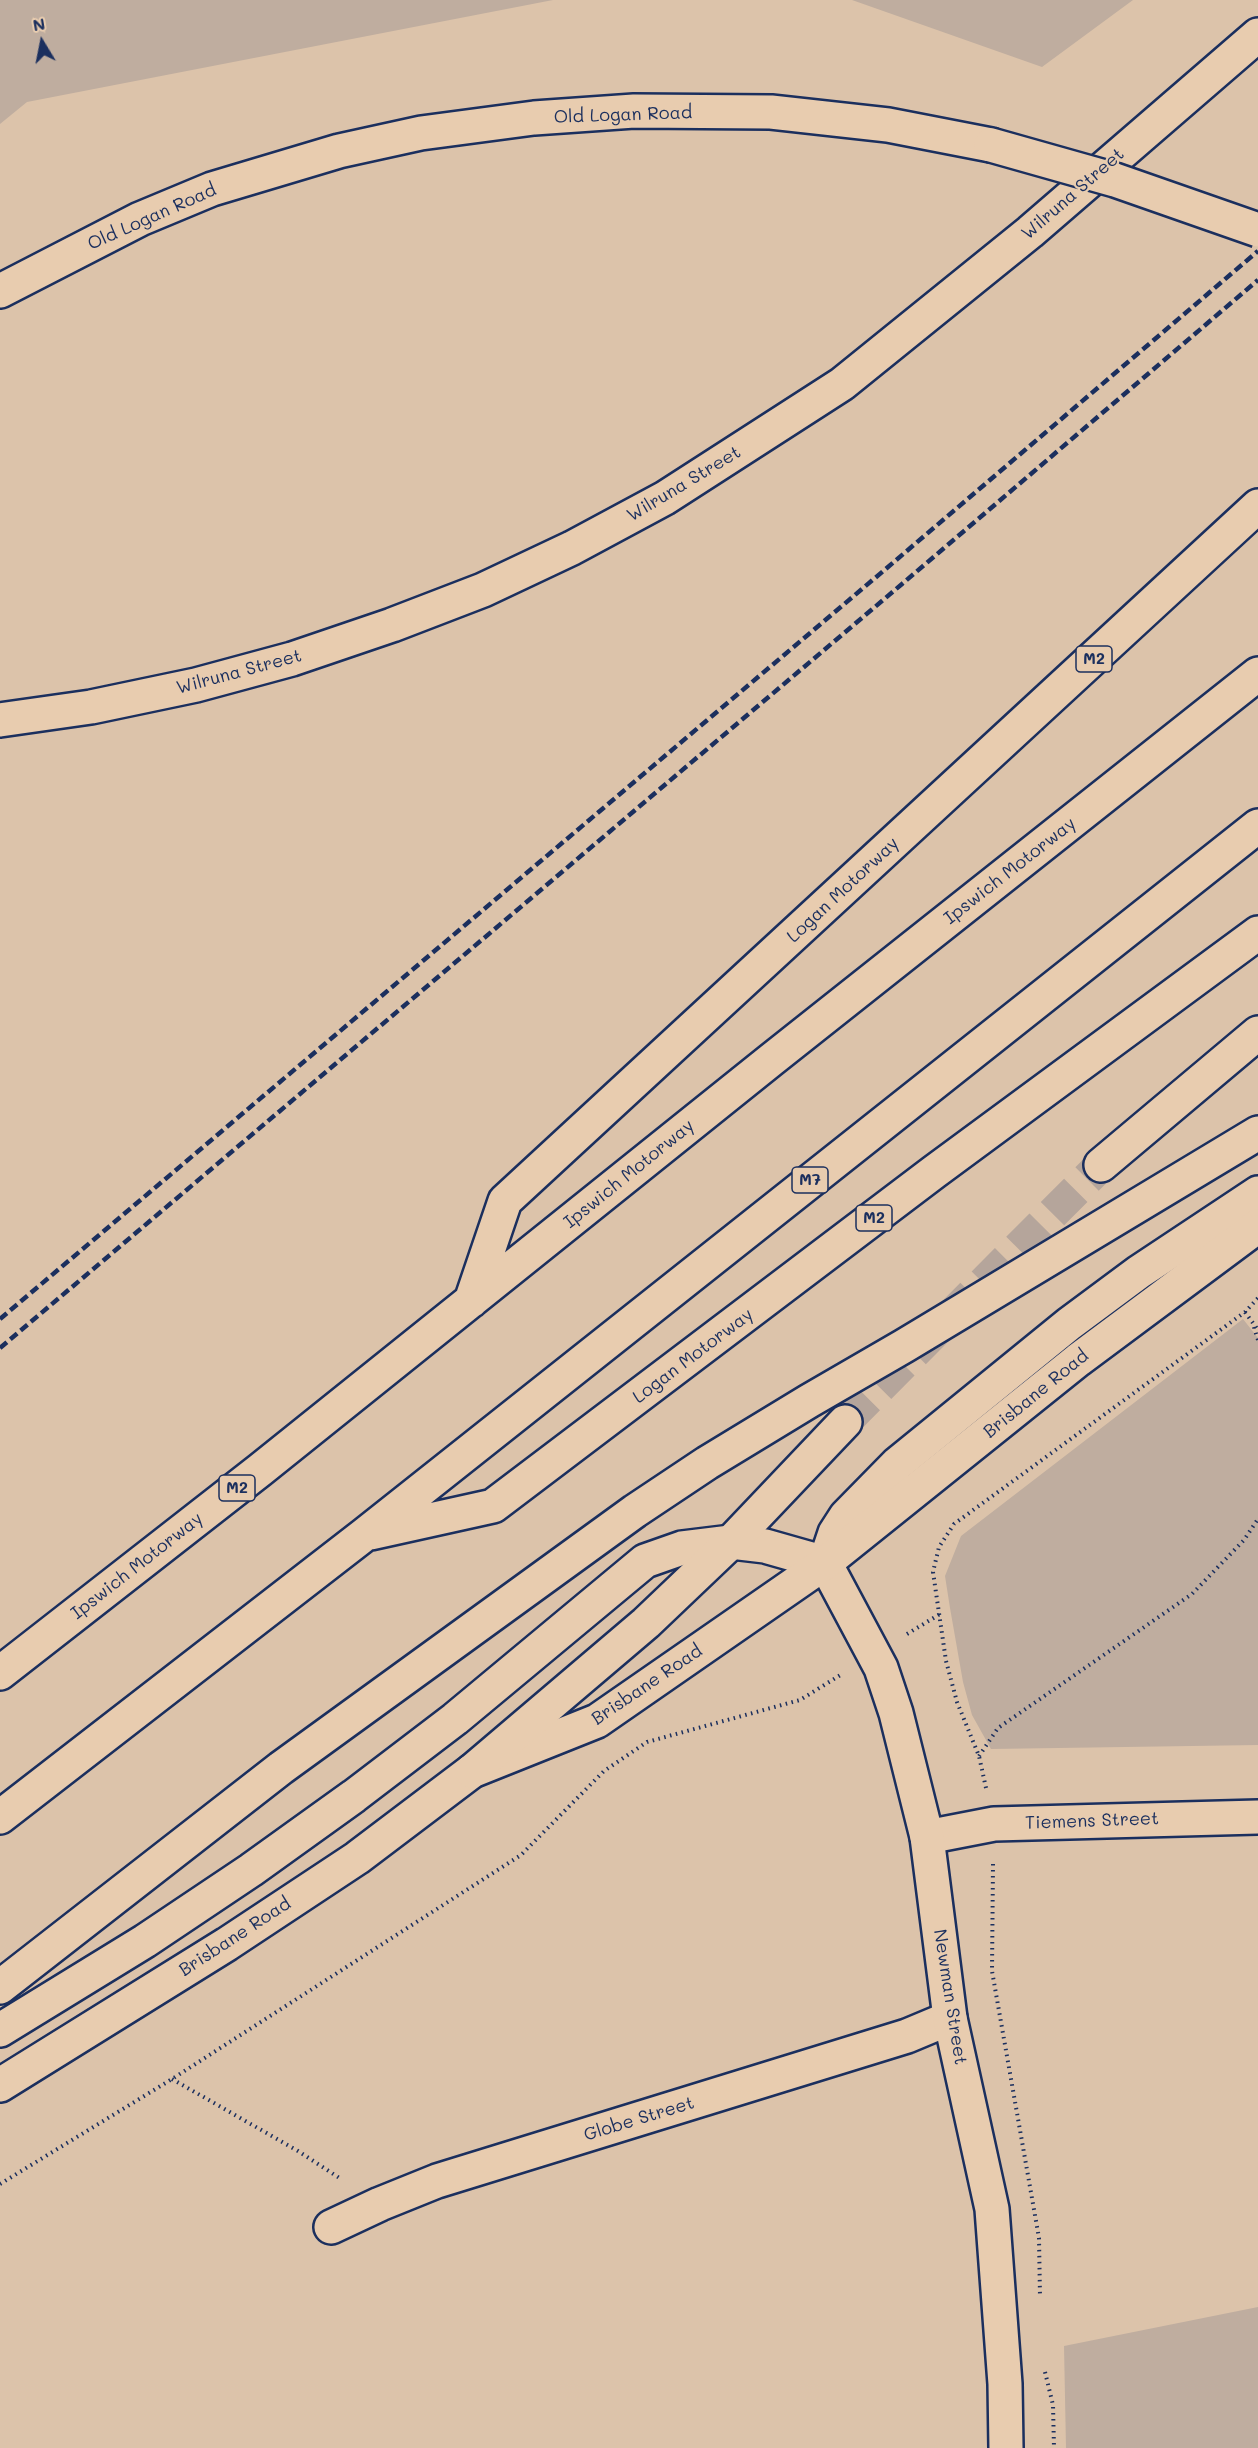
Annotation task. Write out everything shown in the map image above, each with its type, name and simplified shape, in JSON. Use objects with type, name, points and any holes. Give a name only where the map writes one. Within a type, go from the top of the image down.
[{"type":"main road","name":"Wilruna Street","points":[[0,720],[92,707],[196,685],[292,659],[392,625],[483,590],[572,548],[665,498],[842,384],[1030,232],[1258,35]]},
{"type":"main road","name":"Old Logan Road","points":[[1,290],[140,219],[212,189],[339,151],[422,133],[534,118],[634,111],[771,112],[888,125],[992,145],[1115,180],[1258,230]]},
{"type":"main road","name":"Logan Motorway","points":[[471,1301],[505,1201],[1258,506]]},
{"type":"main road","name":"Ipswich Motorway","points":[[0,1673],[232,1492],[1258,674]]},
{"type":"main road","name":"M7","points":[[364,1535],[1258,826]]},
{"type":"main road","name":"Logan Motorway","points":[[364,1535],[493,1506],[944,1164],[1258,933]]},
{"type":"main road","points":[[1101,1164],[1258,1033]]},
{"type":"main road","points":[[0,1987],[281,1768],[634,1511],[789,1413],[1258,1133]]},
{"type":"main road","points":[[0,2030],[145,1941],[251,1870],[354,1796],[456,1719],[645,1561],[682,1548],[731,1542],[765,1546],[825,1563],[835,1533],[846,1516],[897,1464],[1068,1324],[1139,1272],[1258,1193]]},
{"type":"main road","name":"Brisbane Road","points":[[0,2085],[255,1926],[357,1858],[472,1771],[597,1721],[825,1563],[1078,1360],[1258,1226]]},
{"type":"main road","points":[[472,1771],[646,1623],[731,1542],[845,1422]]},
{"type":"main road","name":"M2","points":[[0,1817],[364,1535]]},
{"type":"main road","name":"Newman Street","points":[[825,1563],[881,1668],[896,1713],[927,1837],[950,2018],[992,2209],[1005,2384],[1006,2448]]},
{"type":"main road","name":"Tiemens Street","points":[[927,1837],[994,1824],[1258,1817]]},
{"type":"main road","name":"Globe Street","points":[[331,2227],[437,2181],[907,2036],[950,2018]]},
{"type":"path","points":[[994,1824],[979,1756],[957,1702],[946,1661],[933,1572],[939,1547],[954,1524],[1245,1312],[1258,1298]]},
{"type":"path","points":[[1245,1312],[1256,1328],[1258,1340]]},
{"type":"path","points":[[979,1756],[998,1728],[1192,1594],[1244,1540],[1258,1519]]},
{"type":"path","points":[[0,2184],[172,2079],[521,1855],[604,1771],[646,1742],[800,1700],[939,1614]]},
{"type":"path","points":[[172,2079],[298,2151],[380,2204]]},
{"type":"shaded area","points":[[0,0],[553,0],[27,102],[0,124]]},
{"type":"shaded area","points":[[852,0],[1133,0],[1042,67]]},
{"type":"shaded area","points":[[1243,1319],[1258,1338],[1258,1745],[991,1749],[972,1715],[963,1682],[945,1576],[961,1536]]},
{"type":"shaded area","points":[[1258,2307],[1258,2448],[1066,2448],[1064,2346]]},
{"type":"tunnel","points":[[845,1422],[1101,1165]]},
{"type":"railway","points":[[0,1319],[1258,251]]},
{"type":"railway","points":[[0,1348],[1258,280]]}]
